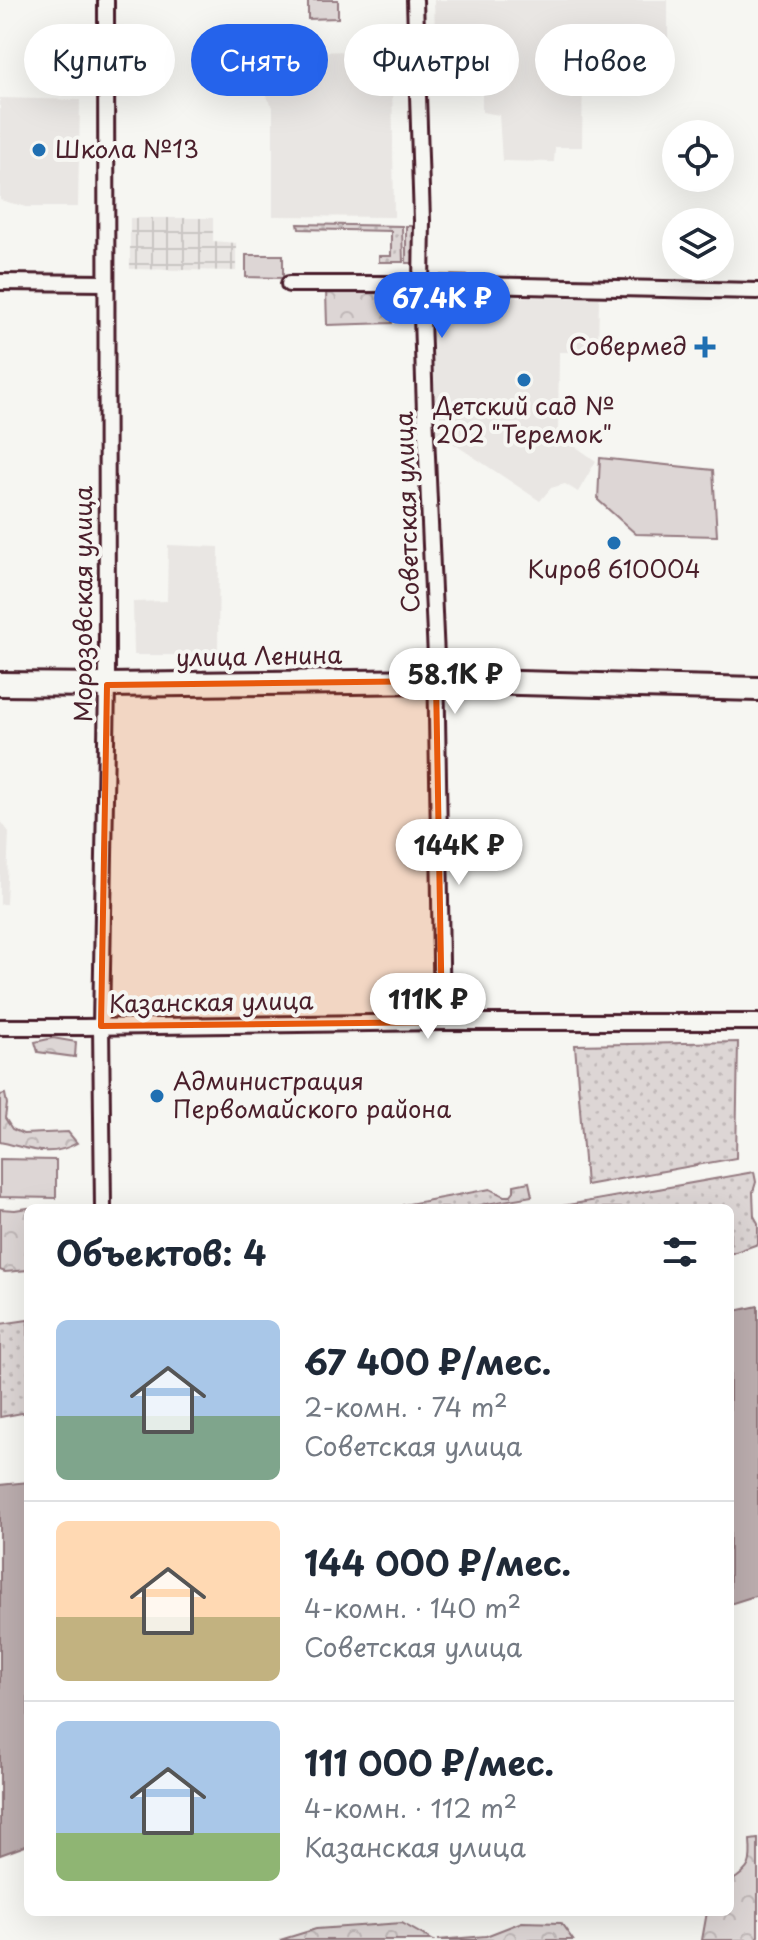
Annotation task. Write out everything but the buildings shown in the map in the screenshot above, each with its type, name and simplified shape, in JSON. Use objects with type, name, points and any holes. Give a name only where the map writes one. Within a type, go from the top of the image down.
[{"type":"main road","name":"улица Ленина","points":[[0,684],[436,681],[758,689]]},
{"type":"street","name":"Морозовская улица","points":[[103,1204],[101,1026],[107,685],[106,0]]},
{"type":"street","name":"Советская улица","points":[[415,0],[421,284],[436,681],[442,1022]]},
{"type":"street","points":[[0,282],[106,283]]},
{"type":"street","points":[[289,284],[758,291]]},
{"type":"street","name":"Казанская улица","points":[[0,1027],[758,1022]]},
{"type":"highlighted area","points":[[436,681],[442,1022],[101,1026],[107,685]]},
{"type":"shaded area","points":[[434,0],[668,0],[668,24],[535,24],[535,96],[583,96],[582,147],[555,147],[554,162],[502,161],[499,115],[482,112],[482,96],[519,96],[519,24],[435,24]]},
{"type":"shaded area","points":[[328,51],[344,51],[344,96],[392,96],[394,217],[273,216],[273,107],[266,96],[328,96]]},
{"type":"shaded area","name":"Школа №13","points":[[0,98],[80,100],[78,207],[26,207],[0,200]]},
{"type":"shaded area","points":[[130,218],[213,218],[213,241],[236,243],[236,271],[130,269]]},
{"type":"shaded area","points":[[432,296],[599,298],[598,352],[559,352],[558,434],[596,461],[578,492],[565,484],[551,488],[540,501],[436,432]]},
{"type":"shaded area","points":[[168,545],[219,547],[218,655],[134,655],[133,602],[167,601]]},
{"type":"shaded area","points":[[0,820],[9,832],[6,904],[0,904]]},
{"type":"shaded area","points":[[758,1306],[758,1595],[734,1603],[734,1311]]},
{"type":"shaded area","points":[[24,1482],[24,1846],[0,1855],[0,1485]]},
{"type":"green space","points":[[308,0],[338,0],[338,18],[308,19]]},
{"type":"green space","points":[[298,224],[402,226],[403,262],[379,262],[379,256],[391,256],[391,231],[299,229]]},
{"type":"green space","points":[[406,226],[413,226],[413,263],[406,263]]},
{"type":"green space","points":[[246,255],[283,255],[283,278],[246,277]]},
{"type":"green space","points":[[392,290],[392,323],[327,325],[326,291]]},
{"type":"green space","points":[[600,458],[713,470],[717,536],[636,534],[598,500]]},
{"type":"green space","points":[[53,1038],[76,1042],[75,1057],[38,1052],[35,1042]]},
{"type":"green space","points":[[738,1042],[736,1158],[586,1185],[575,1045]]},
{"type":"green space","points":[[5,1094],[5,1118],[12,1129],[23,1134],[68,1132],[77,1143],[48,1151],[0,1142],[0,1095]]},
{"type":"green space","points":[[0,1159],[56,1160],[56,1198],[0,1197]]},
{"type":"green space","points":[[754,1172],[754,1216],[758,1223],[758,1244],[734,1253],[734,1204],[574,1204]]},
{"type":"green space","points":[[529,1182],[532,1196],[487,1204],[408,1204],[490,1189],[510,1196],[514,1185]]},
{"type":"green space","points":[[0,1209],[24,1209],[24,1270],[5,1272],[0,1270]]},
{"type":"green space","points":[[24,1321],[24,1413],[0,1417],[0,1324]]},
{"type":"green space","points":[[758,1839],[758,1940],[702,1940],[706,1916],[734,1916],[734,1879],[746,1869],[750,1860],[750,1840]]},
{"type":"green space","points":[[522,1922],[561,1923],[573,1940],[438,1940],[486,1936]]},
{"type":"green space","points":[[402,1923],[432,1940],[280,1940],[316,1929]]},
{"type":"place","name":"Школа №13","points":[[39,150]]},
{"type":"place","name":"Совермед","points":[[705,347]]},
{"type":"place","name":"Детский сад № 202 \"Теремок\"","points":[[524,380]]},
{"type":"place","name":"Киров 610004","points":[[614,543]]},
{"type":"place","name":"Администрация Первомайского района","points":[[157,1096]]}]
